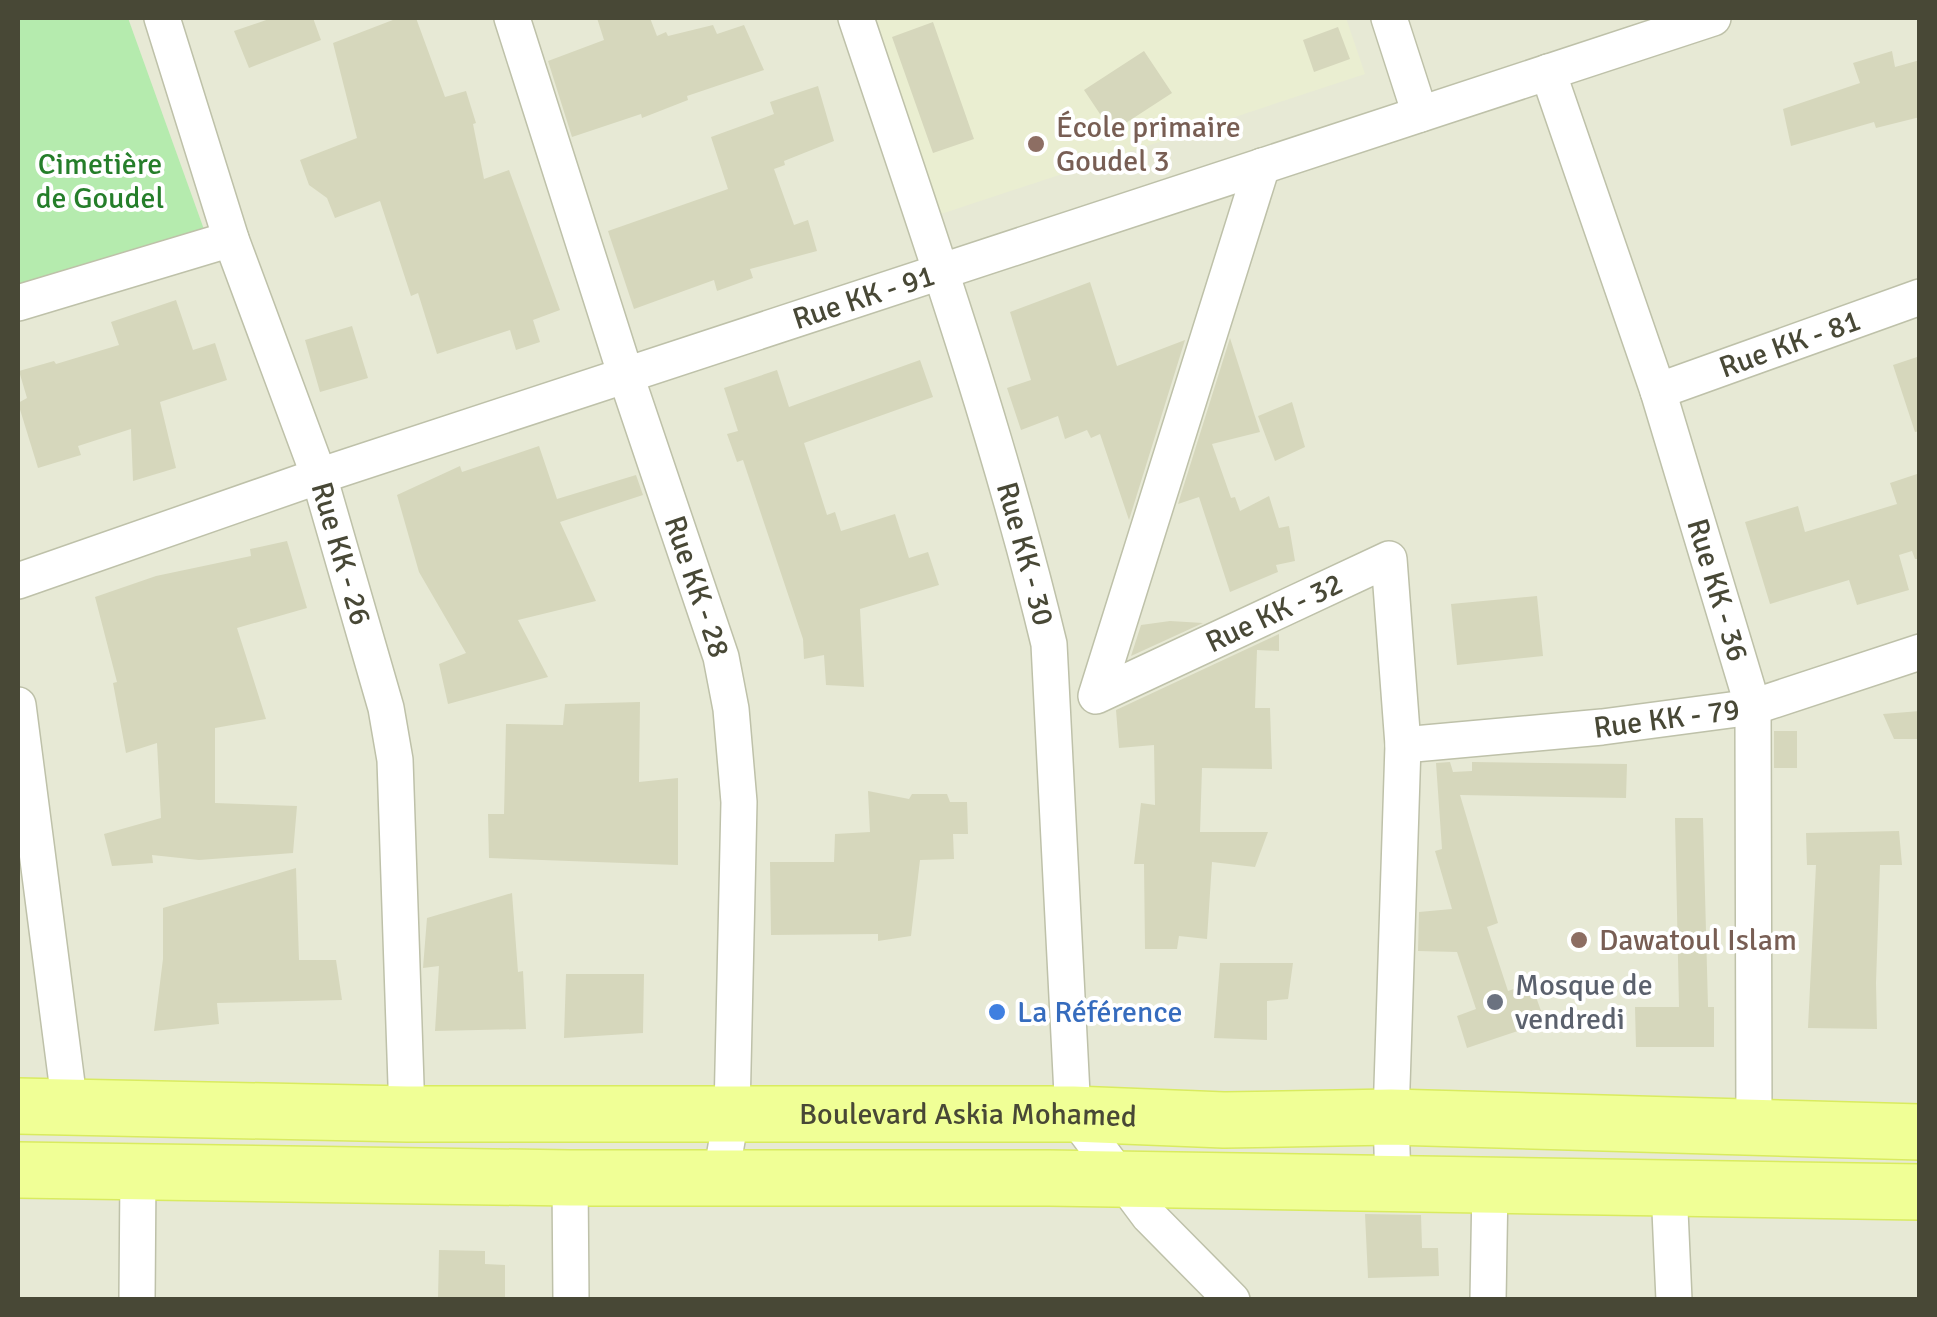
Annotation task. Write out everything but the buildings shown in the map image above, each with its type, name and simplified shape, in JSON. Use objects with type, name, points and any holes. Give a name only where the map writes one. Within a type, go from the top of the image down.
[{"type":"main road","name":"Boulevard Askia Mohamed","points":[[44,1106],[407,1114],[1072,1114],[1224,1120],[1391,1117],[1920,1132]]},
{"type":"main road","name":"Boulevard Askia Mohamed","points":[[18,1170],[570,1178],[721,1175],[1119,1179],[1920,1192]]},
{"type":"street","name":"Rue KK - 26","points":[[162,18],[231,239],[318,476],[386,708],[395,760],[407,1114]]},
{"type":"street","name":"Rue KK - 28","points":[[512,18],[626,376],[721,656],[732,709],[739,802],[732,1112],[721,1175]]},
{"type":"street","name":"Rue KK - 30","points":[[856,18],[942,273],[1049,644],[1072,1114]]},
{"type":"street","points":[[1389,18],[1420,114]]},
{"type":"street","name":"Rue KK - 91","points":[[18,581],[318,476],[1713,18]]},
{"type":"street","name":"Rue KK - 36","points":[[1548,72],[1658,391],[1753,707],[1754,1129]]},
{"type":"street","name":"Rue KK - 32","points":[[1262,166],[1096,696],[1389,559],[1404,745],[1392,1184]]},
{"type":"street","points":[[18,303],[231,239]]},
{"type":"street","name":"Rue KK - 81","points":[[1658,391],[1920,297]]},
{"type":"street","name":"Rue KK - 79","points":[[1404,745],[1602,727],[1753,707],[1920,652]]},
{"type":"street","points":[[18,704],[44,1106]]},
{"type":"street","points":[[1072,1114],[1148,1216],[1232,1300]]},
{"type":"street","points":[[137,1300],[138,1172]]},
{"type":"street","points":[[570,1178],[572,1300]]},
{"type":"street","points":[[1488,1300],[1490,1186]]},
{"type":"street","points":[[1669,1188],[1674,1300]]},
{"type":"shaded area","points":[[18,18],[1919,18],[1919,1299],[18,1299]]},
{"type":"shaded area","name":"École primaire Goudel 3","points":[[876,18],[1346,18],[1365,74],[941,214]]},
{"type":"green space","name":"Cimetière de Goudel","points":[[18,18],[128,18],[206,235],[18,292]]},
{"type":"place","name":"École primaire Goudel 3","points":[[1036,144]]},
{"type":"place","name":"Dawatoul Islam","points":[[1579,940]]},
{"type":"place","name":"Mosque de vendredi","points":[[1495,1002]]},
{"type":"place","name":"La Référence","points":[[997,1012]]}]
